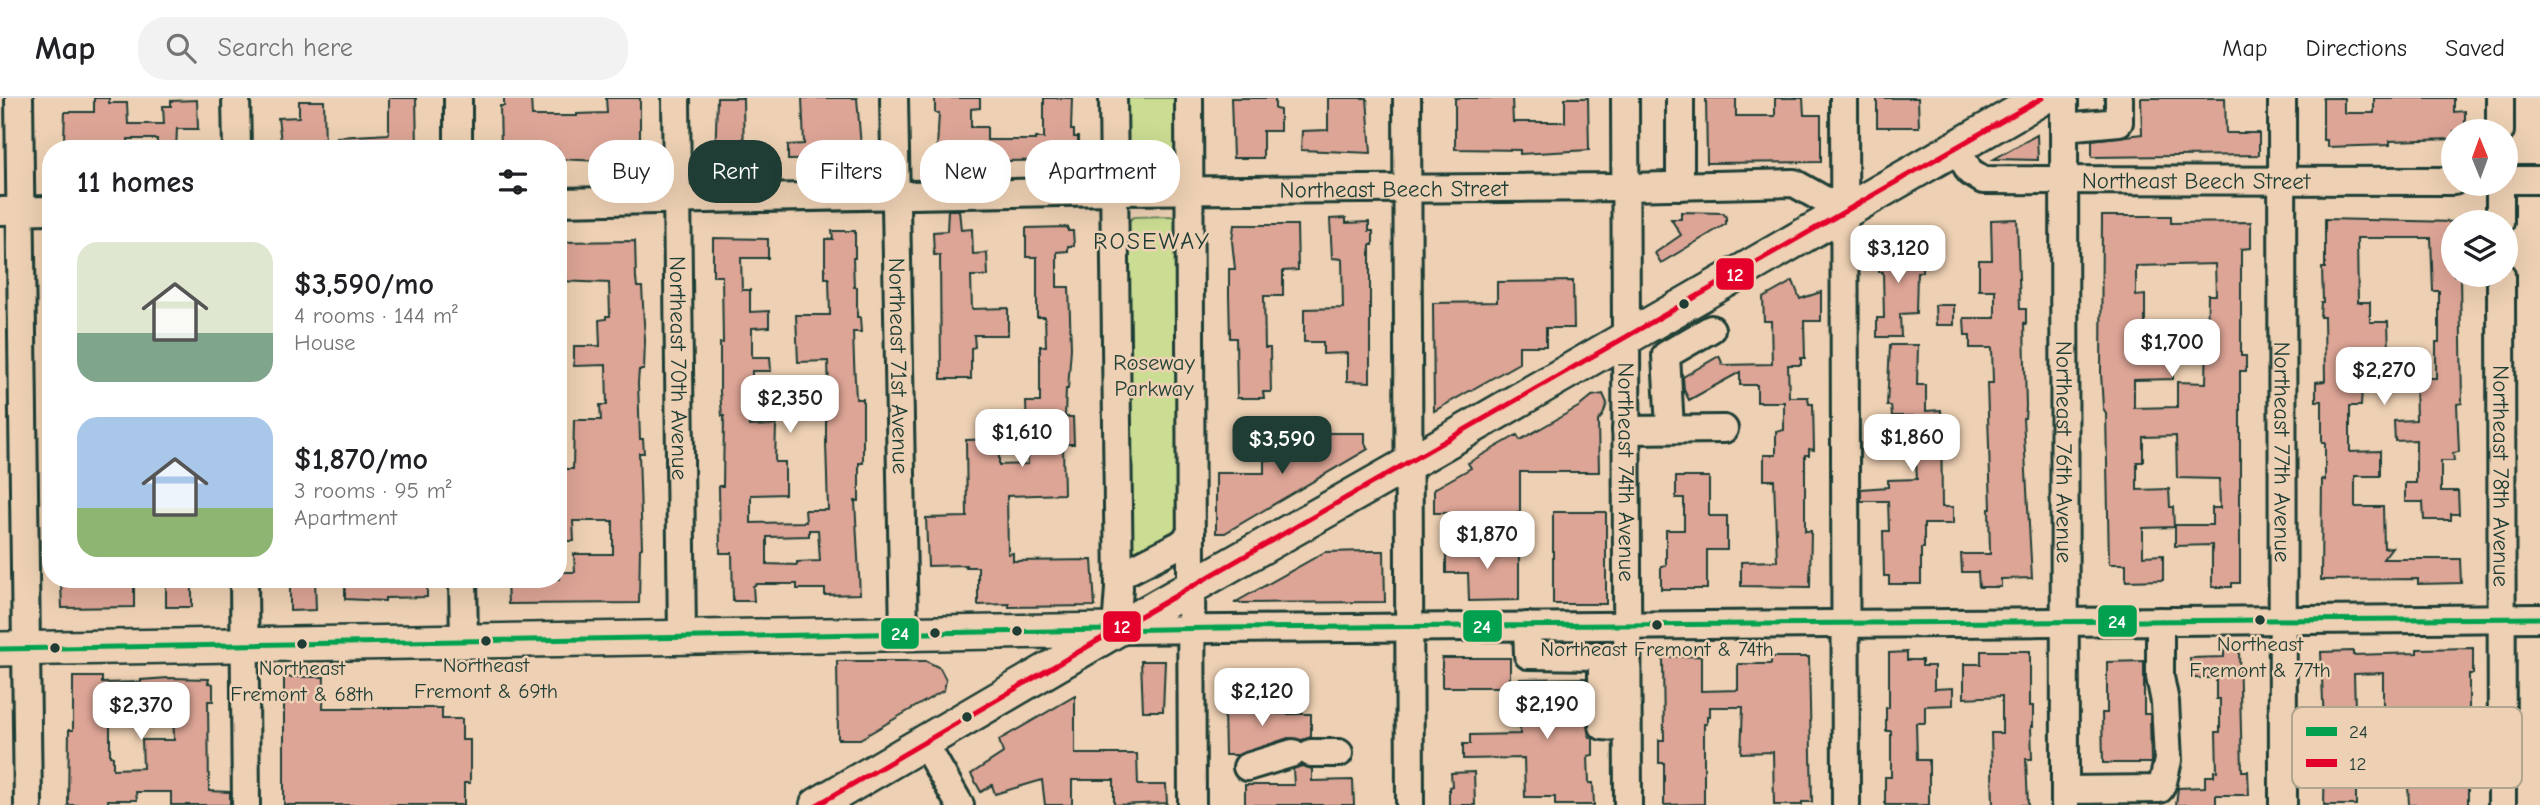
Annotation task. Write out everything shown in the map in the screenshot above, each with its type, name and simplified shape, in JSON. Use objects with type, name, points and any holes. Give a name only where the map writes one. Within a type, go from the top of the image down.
[{"type":"main road","points":[[817,805],[1116,630],[2042,98]]},
{"type":"main road","points":[[13,649],[1116,630]]},
{"type":"street","points":[[19,98],[10,211],[13,649],[28,805]]},
{"type":"street","points":[[236,98],[237,140]]},
{"type":"street","points":[[458,98],[458,140]]},
{"type":"street","name":"Northeast 70th Avenue","points":[[676,98],[682,638]]},
{"type":"street","name":"Northeast 71st Avenue","points":[[894,98],[894,140]]},
{"type":"street","points":[[1112,98],[1113,140]]},
{"type":"street","points":[[1189,98],[1192,805]]},
{"type":"street","points":[[1407,98],[1410,805]]},
{"type":"street","name":"Northeast 74th Avenue","points":[[1625,98],[1626,625],[1614,674],[1627,728],[1628,805]]},
{"type":"street","points":[[1680,98],[1680,186]]},
{"type":"street","points":[[1844,98],[1846,805]]},
{"type":"street","name":"Northeast 76th Avenue","points":[[2064,98],[2065,798]]},
{"type":"street","points":[[2064,127],[2119,122],[2119,98]]},
{"type":"street","name":"Northeast 77th Avenue","points":[[2282,98],[2283,805]]},
{"type":"street","points":[[2500,98],[2500,119]]},
{"type":"street","name":"Northeast Beech Street","points":[[1956,147],[1970,172],[1983,180],[2441,181]]},
{"type":"street","points":[[2518,180],[2540,180]]},
{"type":"street","name":"Northeast Beech Street","points":[[1180,191],[1794,183],[1844,211]]},
{"type":"street","name":"Northeast Beech Street","points":[[906,196],[1025,193]]},
{"type":"street","name":"Northeast Beech Street","points":[[567,202],[796,198]]},
{"type":"street","name":"Northeast 71st Avenue","points":[[895,203],[904,634]]},
{"type":"street","points":[[1114,203],[1119,568],[1116,630],[2540,618]]},
{"type":"street","points":[[10,211],[42,210]]},
{"type":"street","name":"Northeast 78th Avenue","points":[[2501,287],[2502,707]]},
{"type":"street","points":[[1670,429],[1666,355],[1711,329]]},
{"type":"street","points":[[1626,430],[1724,429]]},
{"type":"street","points":[[1119,568],[1130,570],[1181,544],[1191,535]]},
{"type":"street","points":[[244,588],[246,805]]},
{"type":"street","points":[[463,588],[464,642]]},
{"type":"street","points":[[2065,798],[2160,789],[2168,760],[2165,702],[2160,677],[2160,621]]},
{"type":"street","points":[[1527,626],[1528,655],[1599,656],[1614,674]]},
{"type":"street","points":[[924,743],[960,805]]},
{"type":"green space","points":[[1119,98],[1185,98],[1180,147],[1180,140],[1123,140]]},
{"type":"green space","name":"Roseway Parkway","points":[[1134,217],[1177,218],[1179,533],[1135,557],[1130,554],[1127,222]]},
{"type":"building","points":[[94,98],[109,98],[109,103],[127,103],[128,124],[164,124],[163,106],[171,106],[171,101],[197,100],[198,129],[177,129],[176,140],[64,139],[65,112],[94,112]]},
{"type":"building","points":[[389,98],[416,98],[417,140],[337,140],[337,137],[389,134]]},
{"type":"building","points":[[504,98],[531,98],[532,116],[577,116],[607,113],[606,98],[640,98],[640,140],[588,140],[588,160],[567,159],[567,140],[501,140],[500,106],[504,106]]},
{"type":"building","points":[[717,98],[743,98],[744,140],[716,140]]},
{"type":"building","points":[[802,98],[857,98],[860,140],[804,140]]},
{"type":"building","points":[[935,98],[980,98],[980,108],[971,109],[971,127],[987,127],[987,140],[937,140],[939,113],[935,113]]},
{"type":"building","points":[[1044,98],[1072,98],[1071,130],[1074,130],[1074,137],[1078,137],[1078,140],[1035,140],[1044,138]]},
{"type":"building","points":[[1231,98],[1275,98],[1275,109],[1280,110],[1280,131],[1263,131],[1263,158],[1233,158]]},
{"type":"building","points":[[1328,98],[1367,98],[1371,153],[1301,150],[1302,131],[1328,130]]},
{"type":"building","points":[[1455,98],[1512,98],[1513,122],[1565,122],[1565,98],[1588,98],[1589,150],[1520,154],[1520,150],[1455,149]]},
{"type":"building","points":[[1706,98],[1736,98],[1736,116],[1775,116],[1775,98],[1803,98],[1804,115],[1821,115],[1821,162],[1707,163]]},
{"type":"building","points":[[1877,98],[1918,98],[1919,127],[1877,127]]},
{"type":"building","points":[[2141,98],[2225,98],[2226,133],[2259,133],[2259,155],[2092,157],[2092,140],[2142,134]]},
{"type":"building","points":[[2323,98],[2344,98],[2344,113],[2374,113],[2374,98],[2454,98],[2454,112],[2465,111],[2465,119],[2441,119],[2441,139],[2390,141],[2390,145],[2327,147],[2327,140],[2323,140]]},
{"type":"building","points":[[299,101],[324,101],[325,140],[281,140],[278,118],[299,117]]},
{"type":"building","points":[[2037,135],[2038,160],[1994,159]]},
{"type":"building","points":[[1011,140],[1025,140],[1025,161],[1011,161]]},
{"type":"building","points":[[796,144],[796,160],[788,160],[788,145]]},
{"type":"building","points":[[948,210],[959,210],[961,230],[972,229],[973,254],[987,253],[988,276],[971,276],[972,309],[1008,308],[1008,335],[974,335],[975,347],[971,348],[971,379],[941,379],[940,255],[934,255],[933,232],[947,231]]},
{"type":"building","points":[[1681,212],[1723,213],[1726,224],[1661,263],[1655,253],[1681,235],[1671,219],[1681,219]]},
{"type":"building","points":[[2102,216],[2171,216],[2171,223],[2251,222],[2251,248],[2241,249],[2241,356],[2246,356],[2246,371],[2240,371],[2240,583],[2232,583],[2232,587],[2212,587],[2212,545],[2175,546],[2175,525],[2212,525],[2212,508],[2220,508],[2219,479],[2177,478],[2176,436],[2143,437],[2143,462],[2137,462],[2137,490],[2169,489],[2170,507],[2173,507],[2174,527],[2143,528],[2143,556],[2163,555],[2163,580],[2126,581],[2126,564],[2109,564],[2106,413],[2103,408]],"holes":[[[2215,264],[2216,295],[2208,295],[2206,383],[2177,382],[2177,407],[2134,408],[2134,380],[2173,379],[2172,349],[2145,349],[2145,295],[2136,296],[2136,266]]]},
{"type":"building","points":[[1346,218],[1346,223],[1369,222],[1369,231],[1373,231],[1373,245],[1370,245],[1370,382],[1347,381],[1347,353],[1323,354],[1323,342],[1304,342],[1304,309],[1343,308],[1342,259],[1332,258],[1330,219]]},
{"type":"building","points":[[2017,219],[2020,309],[2026,309],[2026,407],[2023,418],[2032,578],[2001,579],[2001,587],[1979,587],[1978,572],[1962,572],[1961,554],[1990,554],[1987,383],[1993,383],[1992,348],[1970,348],[1970,335],[1965,335],[1964,318],[1995,318],[1995,290],[1979,290],[1979,260],[1992,260],[1991,220]]},
{"type":"building","points":[[2325,219],[2441,222],[2441,287],[2460,287],[2462,403],[2457,404],[2459,452],[2453,453],[2454,461],[2441,461],[2441,491],[2458,491],[2459,514],[2451,514],[2451,520],[2424,520],[2423,502],[2405,502],[2405,483],[2416,483],[2416,440],[2395,441],[2394,421],[2416,420],[2415,378],[2436,378],[2439,291],[2433,291],[2431,238],[2357,238],[2358,302],[2370,302],[2370,322],[2388,322],[2389,352],[2364,352],[2361,406],[2350,406],[2350,452],[2380,451],[2380,476],[2355,476],[2355,507],[2383,507],[2384,548],[2392,547],[2383,559],[2460,559],[2461,583],[2418,584],[2418,579],[2321,580],[2325,442],[2322,442],[2322,401],[2316,401],[2316,382],[2325,381],[2324,317],[2320,317],[2323,302],[2322,268],[2325,268]]},
{"type":"building","points":[[1234,225],[1297,225],[1298,270],[1283,271],[1283,296],[1264,296],[1265,348],[1270,348],[1271,392],[1263,392],[1264,398],[1237,398],[1236,338],[1230,338],[1229,295],[1229,269],[1235,269],[1232,241]]},
{"type":"building","points":[[1068,227],[1068,231],[1073,231],[1074,246],[1068,246],[1068,251],[1057,252],[1057,287],[1069,287],[1071,348],[1065,417],[1073,417],[1074,444],[1063,444],[1064,494],[1007,496],[1008,554],[1013,553],[1013,561],[1092,560],[1095,606],[978,605],[978,567],[928,566],[926,518],[967,517],[966,440],[999,439],[999,465],[1028,464],[1026,402],[1040,402],[1040,346],[1046,346],[1045,317],[1037,317],[1037,257],[1026,257],[1026,228]]},
{"type":"building","points":[[832,231],[855,231],[854,287],[857,287],[857,317],[860,317],[861,332],[853,332],[854,361],[856,399],[863,399],[863,463],[859,463],[859,501],[855,501],[860,594],[825,595],[825,589],[797,589],[797,584],[757,584],[753,586],[754,601],[733,601],[732,553],[720,553],[719,486],[723,486],[724,416],[720,392],[720,343],[723,343],[722,276],[713,276],[713,238],[768,239],[768,258],[741,258],[742,290],[750,290],[750,312],[769,311],[769,327],[752,328],[752,357],[770,357],[771,371],[752,371],[749,426],[776,425],[775,462],[785,462],[785,494],[751,495],[751,523],[806,522],[805,510],[828,510],[828,361],[798,362],[796,315],[830,315],[829,278],[825,278],[825,239],[833,239]],"holes":[[[809,530],[818,530],[820,561],[797,562],[797,565],[767,564],[767,537],[809,536]]]},
{"type":"building","points":[[635,241],[636,278],[637,287],[642,287],[645,340],[644,370],[639,370],[638,383],[640,439],[643,439],[644,453],[639,453],[642,548],[639,603],[508,604],[507,588],[567,588],[567,572],[575,572],[574,554],[613,554],[613,521],[573,521],[574,541],[567,541],[567,469],[573,469],[574,420],[601,420],[600,405],[607,405],[606,365],[574,366],[574,346],[600,346],[599,320],[610,316],[609,283],[567,281],[567,242]]},
{"type":"building","points":[[1911,242],[1911,247],[1922,247],[1922,272],[1917,272],[1916,313],[1900,314],[1901,337],[1877,337],[1877,318],[1884,318],[1879,243]]},
{"type":"building","points":[[1573,281],[1574,328],[1546,328],[1546,346],[1519,346],[1519,363],[1434,411],[1433,303],[1497,302],[1497,282]]},
{"type":"building","points":[[1793,281],[1800,299],[1821,292],[1821,321],[1804,321],[1805,358],[1801,358],[1801,365],[1788,365],[1789,397],[1808,397],[1809,404],[1813,404],[1814,450],[1809,449],[1809,455],[1805,455],[1805,531],[1811,531],[1810,587],[1741,586],[1741,562],[1777,561],[1774,480],[1764,480],[1764,455],[1776,455],[1776,432],[1784,430],[1784,402],[1757,402],[1757,385],[1740,385],[1740,372],[1689,400],[1684,390],[1683,377],[1719,356],[1723,365],[1772,364],[1771,321],[1764,321],[1763,298]]},
{"type":"building","points":[[1935,305],[1954,305],[1954,325],[1936,325]]},
{"type":"building","points":[[1890,345],[1918,345],[1917,385],[1926,385],[1926,411],[1941,410],[1942,507],[1953,507],[1953,524],[1924,524],[1921,584],[1889,584],[1889,576],[1884,576],[1883,531],[1889,531],[1888,501],[1861,501],[1861,489],[1888,487],[1888,480],[1917,479],[1913,416],[1892,416],[1891,406],[1887,406]]},
{"type":"building","points":[[1603,394],[1607,403],[1598,421],[1599,472],[1520,472],[1520,513],[1434,513],[1434,489],[1471,468],[1468,463],[1517,435],[1520,440],[1580,406],[1592,396]]},
{"type":"building","points":[[1300,426],[1319,426],[1319,433],[1365,433],[1368,449],[1225,533],[1216,533],[1216,473],[1264,473],[1264,460],[1301,460]]},
{"type":"building","points":[[1676,477],[1709,477],[1709,516],[1727,516],[1727,550],[1707,550],[1707,589],[1661,589],[1661,566],[1666,566],[1666,530],[1684,530],[1684,498],[1676,498]]},
{"type":"building","points":[[1553,512],[1606,512],[1606,604],[1553,604]]},
{"type":"building","points":[[1519,546],[1519,600],[1469,601],[1468,573],[1446,573],[1446,547]]},
{"type":"building","points":[[1384,551],[1385,602],[1234,603],[1325,552]]},
{"type":"building","points":[[61,588],[134,588],[134,607],[62,608]]},
{"type":"building","points":[[166,588],[192,588],[192,607],[166,607]]},
{"type":"building","points":[[290,588],[315,588],[316,610],[290,611]]},
{"type":"building","points":[[345,588],[427,588],[427,597],[385,598],[385,601],[345,599]]},
{"type":"building","points":[[2473,648],[2473,674],[2469,674],[2469,707],[2383,707],[2383,673],[2354,674],[2355,707],[2323,707],[2321,652],[2353,651],[2353,655],[2417,653],[2417,649]]},
{"type":"building","points":[[2224,649],[2239,649],[2242,771],[2248,771],[2249,795],[2216,795],[2216,805],[2176,805],[2178,788],[2205,787],[2205,776],[2214,776],[2214,771],[2217,771],[2216,732],[2220,732],[2220,699],[2216,699],[2216,678],[2191,678],[2190,658],[2224,657]]},
{"type":"building","points":[[1981,651],[2030,651],[2030,706],[2033,706],[2033,726],[2032,759],[2026,759],[2028,805],[1993,805],[1991,733],[2002,733],[2002,696],[1964,698],[1964,664],[1981,664]]},
{"type":"building","points":[[1907,652],[1907,660],[1922,660],[1922,666],[1934,666],[1934,689],[1953,688],[1953,705],[1925,706],[1925,723],[1916,723],[1917,760],[1929,760],[1929,805],[1885,805],[1885,777],[1891,777],[1891,731],[1886,731],[1886,708],[1889,708],[1889,653]]},
{"type":"building","points":[[1701,656],[1701,691],[1738,690],[1738,664],[1771,664],[1771,657],[1809,657],[1812,802],[1802,802],[1802,805],[1774,805],[1773,752],[1741,753],[1743,707],[1710,707],[1710,716],[1707,716],[1707,724],[1704,724],[1704,804],[1664,805],[1664,763],[1659,763],[1659,740],[1664,740],[1663,657]]},
{"type":"building","points":[[1442,658],[1510,658],[1510,687],[1442,687]]},
{"type":"building","points":[[837,661],[926,661],[940,668],[946,680],[944,690],[860,739],[838,739]]},
{"type":"building","points":[[1141,661],[1165,661],[1163,711],[1143,711]]},
{"type":"building","points":[[2144,661],[2144,714],[2150,714],[2151,763],[2103,763],[2102,713],[2107,713],[2107,662]]},
{"type":"building","points":[[73,677],[102,677],[102,683],[168,678],[209,679],[208,683],[213,684],[213,701],[208,701],[209,791],[230,792],[230,805],[171,805],[171,792],[136,792],[137,800],[108,800],[108,805],[68,805],[69,730],[73,730]],"holes":[[[173,709],[174,740],[142,740],[143,768],[113,769],[113,757],[110,756],[110,719],[133,721],[134,710]]]},
{"type":"building","points":[[284,677],[324,677],[323,708],[442,708],[442,719],[462,719],[462,740],[470,740],[470,783],[464,783],[464,805],[284,805]]},
{"type":"building","points":[[1586,678],[1587,726],[1589,737],[1593,738],[1593,755],[1588,756],[1589,783],[1593,783],[1594,805],[1555,805],[1555,797],[1525,797],[1524,758],[1463,759],[1463,744],[1470,744],[1470,735],[1520,734],[1519,679]]},
{"type":"building","points":[[1075,696],[1075,754],[1137,754],[1138,785],[1166,785],[1167,803],[1114,805],[1114,780],[1072,780],[1072,805],[1045,805],[1042,780],[995,794],[992,785],[981,792],[971,774],[1003,753],[999,740]]},
{"type":"building","points":[[1259,706],[1277,706],[1277,714],[1311,714],[1311,737],[1302,740],[1288,738],[1238,755],[1225,755],[1224,709],[1259,709]]},
{"type":"building","points":[[1302,766],[1312,769],[1312,781],[1353,780],[1354,805],[1245,805],[1245,785],[1294,785],[1293,769]]},
{"type":"building","points":[[1474,772],[1475,805],[1449,805],[1451,773]]},
{"type":"building","points":[[2324,788],[2356,788],[2356,805],[2324,805]]},
{"type":"building","points":[[2408,788],[2468,788],[2468,805],[2409,805]]},
{"type":"transit line","name":"12","points":[[817,805],[1116,630],[2042,98]]},
{"type":"transit line","name":"24","points":[[0,649],[1220,628],[2540,618]]},
{"type":"place","name":"Northeast Fremont & 77th","points":[[2260,620]]},
{"type":"place","name":"Northeast Fremont & 74th","points":[[1657,625]]},
{"type":"place","name":"Northeast Fremont & 69th","points":[[486,641]]},
{"type":"place","name":"Northeast Fremont & 68th","points":[[302,644]]},
{"type":"district","name":"ROSEWAY","points":[[1152,241]]}]
